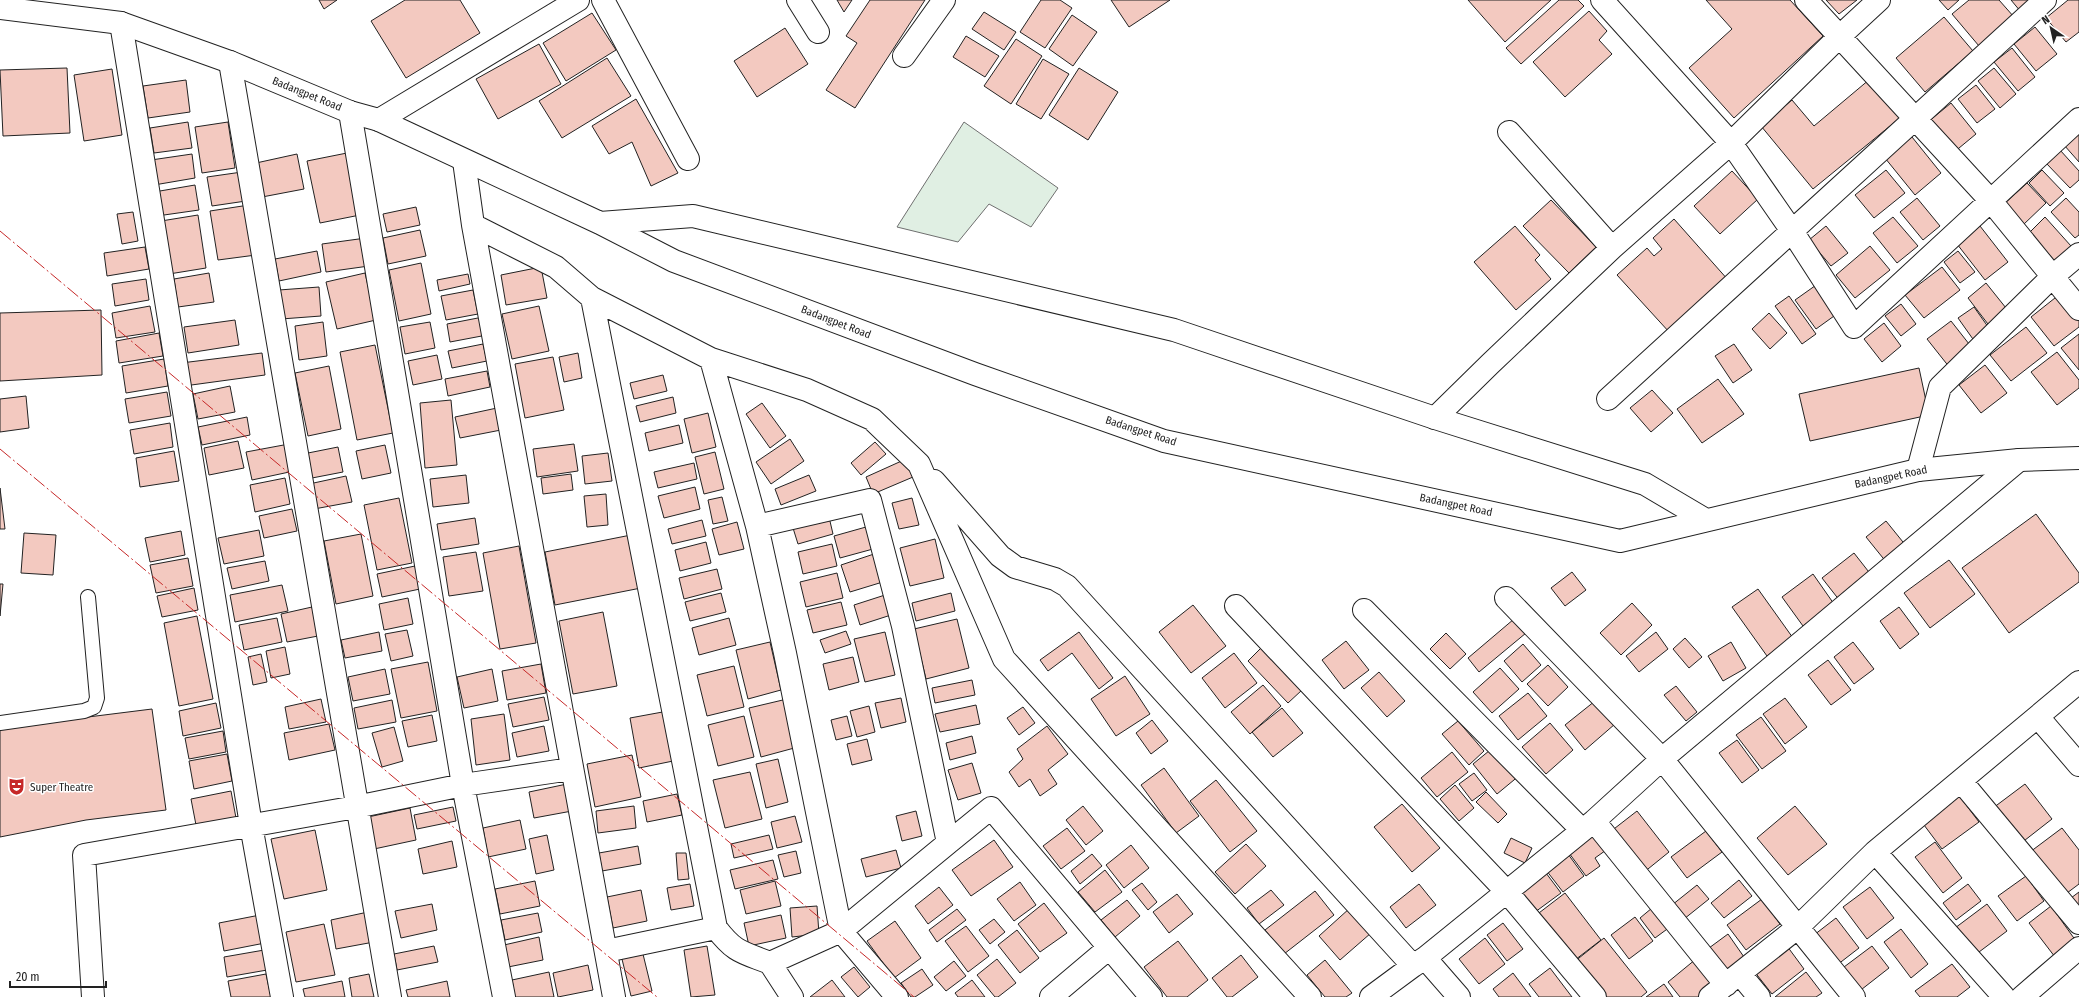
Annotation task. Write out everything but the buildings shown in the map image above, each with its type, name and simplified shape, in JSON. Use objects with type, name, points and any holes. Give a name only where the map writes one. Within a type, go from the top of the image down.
[{"type":"street","points":[[379,120],[578,0]]},
{"type":"street","points":[[603,0],[688,158]]},
{"type":"street","points":[[798,0],[818,32]]},
{"type":"street","points":[[904,56],[944,0]]},
{"type":"street","points":[[1602,0],[1731,143],[1792,231],[1854,327],[2079,119]]},
{"type":"street","points":[[1806,0],[1991,201],[2079,309]]},
{"type":"street","points":[[1435,418],[1612,248],[1731,143],[1840,36],[1879,0]]},
{"type":"street","points":[[1608,399],[1916,120],[2045,0]]},
{"type":"street","name":"Badangpet Road","points":[[0,8],[121,23],[230,62],[350,112],[379,120],[464,161],[600,223],[674,261],[975,374],[1164,441],[1620,541],[1918,470],[2018,460],[2079,458]]},
{"type":"street","points":[[121,23],[251,825],[282,997]]},
{"type":"street","points":[[230,62],[356,807],[390,997]]},
{"type":"street","points":[[350,112],[463,785],[504,997]]},
{"type":"street","points":[[1509,132],[1612,248]]},
{"type":"street","points":[[464,161],[473,225],[571,769],[614,997]]},
{"type":"street","name":"Badangpet Road","points":[[600,223],[693,216],[1174,330],[1435,418],[1645,484],[1706,520]]},
{"type":"street","points":[[473,225],[556,267],[592,298],[711,358],[807,390],[872,419],[919,464],[1000,556],[1015,567],[1055,579],[1066,586],[1419,962],[1459,997]]},
{"type":"street","points":[[1918,470],[1940,387],[2053,276],[2079,254]]},
{"type":"street","points":[[592,298],[716,928],[727,942],[741,954],[770,963],[792,997]]},
{"type":"street","points":[[711,358],[757,526],[841,931],[897,997]]},
{"type":"street","points":[[1371,997],[1419,962],[1588,826],[1662,759],[2018,460]]},
{"type":"street","points":[[919,464],[1004,659],[1310,997]]},
{"type":"street","points":[[757,526],[870,500],[903,626],[948,843]]},
{"type":"street","points":[[1506,598],[1662,759],[1854,997]]},
{"type":"street","points":[[1236,606],[1507,892],[1595,997]]},
{"type":"street","points":[[1364,610],[1588,826],[1725,985],[1759,997]]},
{"type":"street","points":[[1725,985],[1797,928],[1875,852],[2079,682]]},
{"type":"street","points":[[2038,717],[2079,765]]},
{"type":"street","points":[[94,997],[84,855],[356,807],[463,785],[571,769]]},
{"type":"street","points":[[1961,781],[2079,923]]},
{"type":"street","points":[[770,963],[841,931],[991,808],[1151,997]]},
{"type":"street","points":[[1875,852],[2004,997]]},
{"type":"street","points":[[606,951],[716,928]]},
{"type":"street","points":[[1051,997],[1109,948]]},
{"type":"street","points":[[2022,997],[2079,948]]},
{"type":"lane","points":[[0,723],[84,711],[90,709],[96,703],[88,597]]},
{"type":"green space","points":[[964,122],[1058,188],[1031,227],[989,204],[958,242],[897,227]]},
{"type":"power","points":[[0,231],[914,997]]},
{"type":"power","points":[[0,449],[657,997]]},
{"type":"place","name":"Super Theatre","points":[[17,787]]}]
